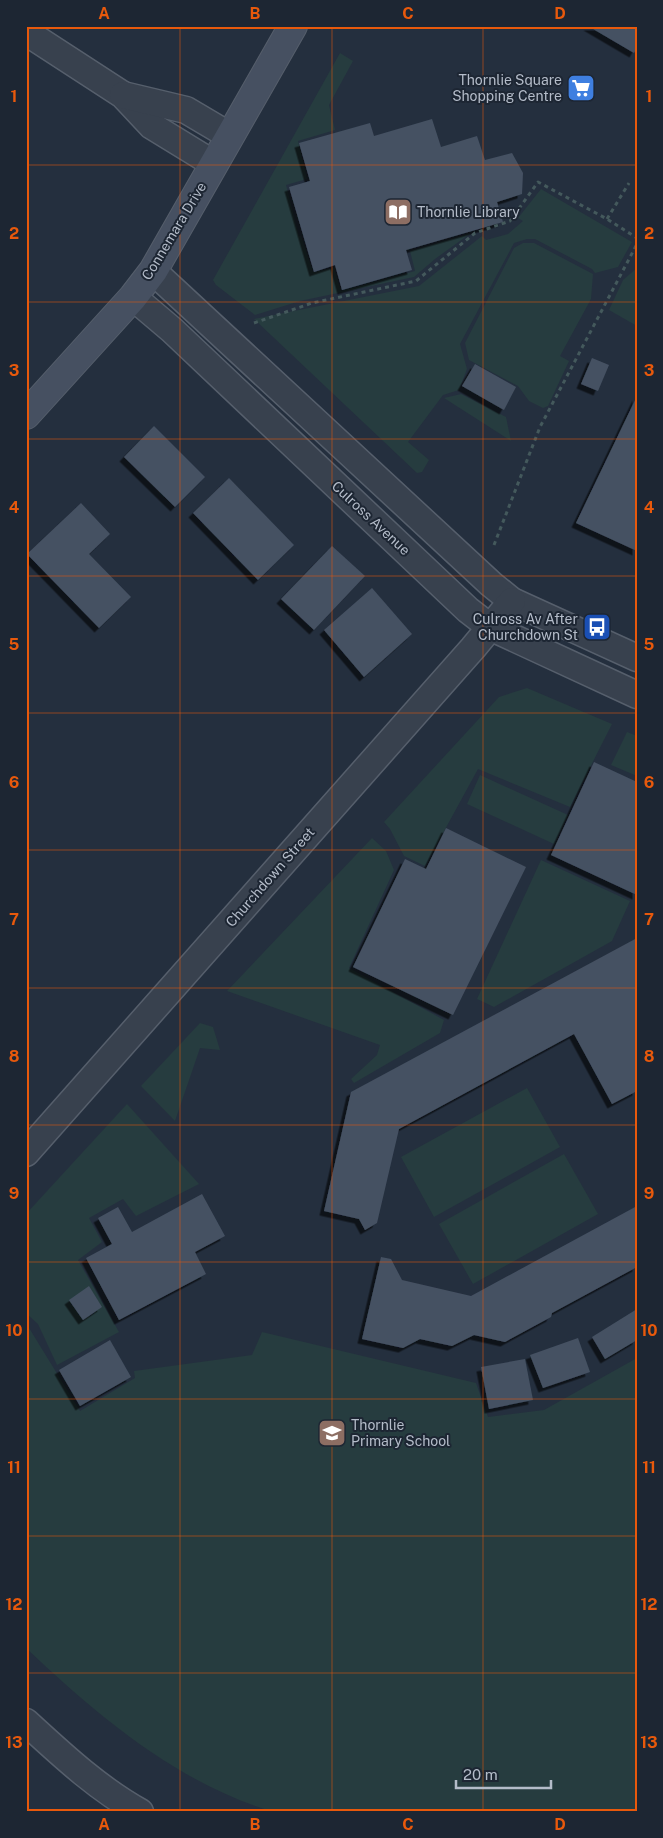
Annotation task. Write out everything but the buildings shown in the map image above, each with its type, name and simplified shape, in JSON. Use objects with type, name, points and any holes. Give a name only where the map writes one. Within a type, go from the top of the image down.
[{"type":"street","name":"Connemara Drive","points":[[26,415],[133,297],[153,270],[293,26]]},
{"type":"street","points":[[26,32],[123,95],[152,126],[214,164]]},
{"type":"street","points":[[123,95],[186,110],[230,136]]},
{"type":"street","points":[[153,270],[491,584],[512,600],[637,658]]},
{"type":"street","name":"Culross Avenue","points":[[133,297],[172,330],[468,610],[490,627],[637,695]]},
{"type":"street","name":"Churchdown Street","points":[[26,1153],[512,600]]},
{"type":"street","points":[[26,1722],[83,1774],[140,1812]]},
{"type":"path","points":[[248,324],[312,303],[416,281],[475,233],[510,222],[538,182],[607,219],[637,238]]},
{"type":"path","points":[[607,219],[629,182]]},
{"type":"path","points":[[493,548],[540,427],[637,244]]},
{"type":"green space","points":[[340,53],[353,61],[329,105],[335,130],[298,141],[307,179],[286,185],[299,236],[301,236],[313,272],[334,268],[341,291],[415,271],[410,251],[471,233],[414,277],[300,301],[255,315],[216,285],[213,280]]},
{"type":"green space","points":[[541,189],[632,242],[618,267],[595,273],[592,269],[535,239],[514,243],[460,344],[467,369],[459,390],[443,395],[408,442],[429,460],[422,472],[417,473],[254,319],[419,286],[482,236],[486,240],[508,234],[523,221],[518,218]]},
{"type":"green space","points":[[523,243],[534,243],[593,274],[591,299],[560,356],[569,361],[548,406],[543,408],[529,401],[518,386],[469,360],[465,343],[514,248]]},
{"type":"green space","points":[[637,268],[637,326],[609,310],[623,280]]},
{"type":"green space","points":[[461,394],[506,417],[511,441],[444,398]]},
{"type":"green space","points":[[527,688],[612,724],[570,807],[478,769],[425,866],[404,856],[390,829],[384,822],[499,697]]},
{"type":"green space","points":[[627,732],[637,736],[637,776],[611,765]]},
{"type":"green space","points":[[480,775],[568,815],[554,844],[467,804]]},
{"type":"green space","points":[[372,838],[386,851],[394,870],[349,968],[444,1020],[440,1033],[354,1083],[351,1079],[377,1055],[380,1045],[227,991]]},
{"type":"green space","points":[[541,860],[630,901],[612,941],[494,1007],[477,999]]},
{"type":"green space","points":[[200,1023],[213,1027],[220,1050],[200,1048],[175,1121],[141,1086]]},
{"type":"green space","points":[[527,1088],[560,1147],[434,1217],[401,1157]]},
{"type":"green space","points":[[127,1104],[199,1184],[136,1216],[123,1199],[89,1218],[102,1242],[78,1260],[119,1332],[57,1365],[38,1324],[26,1313],[26,1214]]},
{"type":"green space","points":[[564,1154],[598,1214],[473,1284],[439,1224]]},
{"type":"green space","points":[[26,1323],[80,1411],[135,1378],[134,1371],[252,1355],[262,1332],[476,1383],[488,1417],[544,1410],[637,1358],[637,1812],[273,1812],[238,1799],[171,1765],[140,1745],[82,1699],[26,1648]]},
{"type":"place","name":"Thornlie Square Shopping Centre","points":[[581,88]]},
{"type":"place","name":"Thornlie Library","points":[[398,212]]},
{"type":"place","name":"Culross Av After Churchdown St","points":[[597,627]]},
{"type":"place","name":"Thornlie Primary School","points":[[332,1433]]}]
